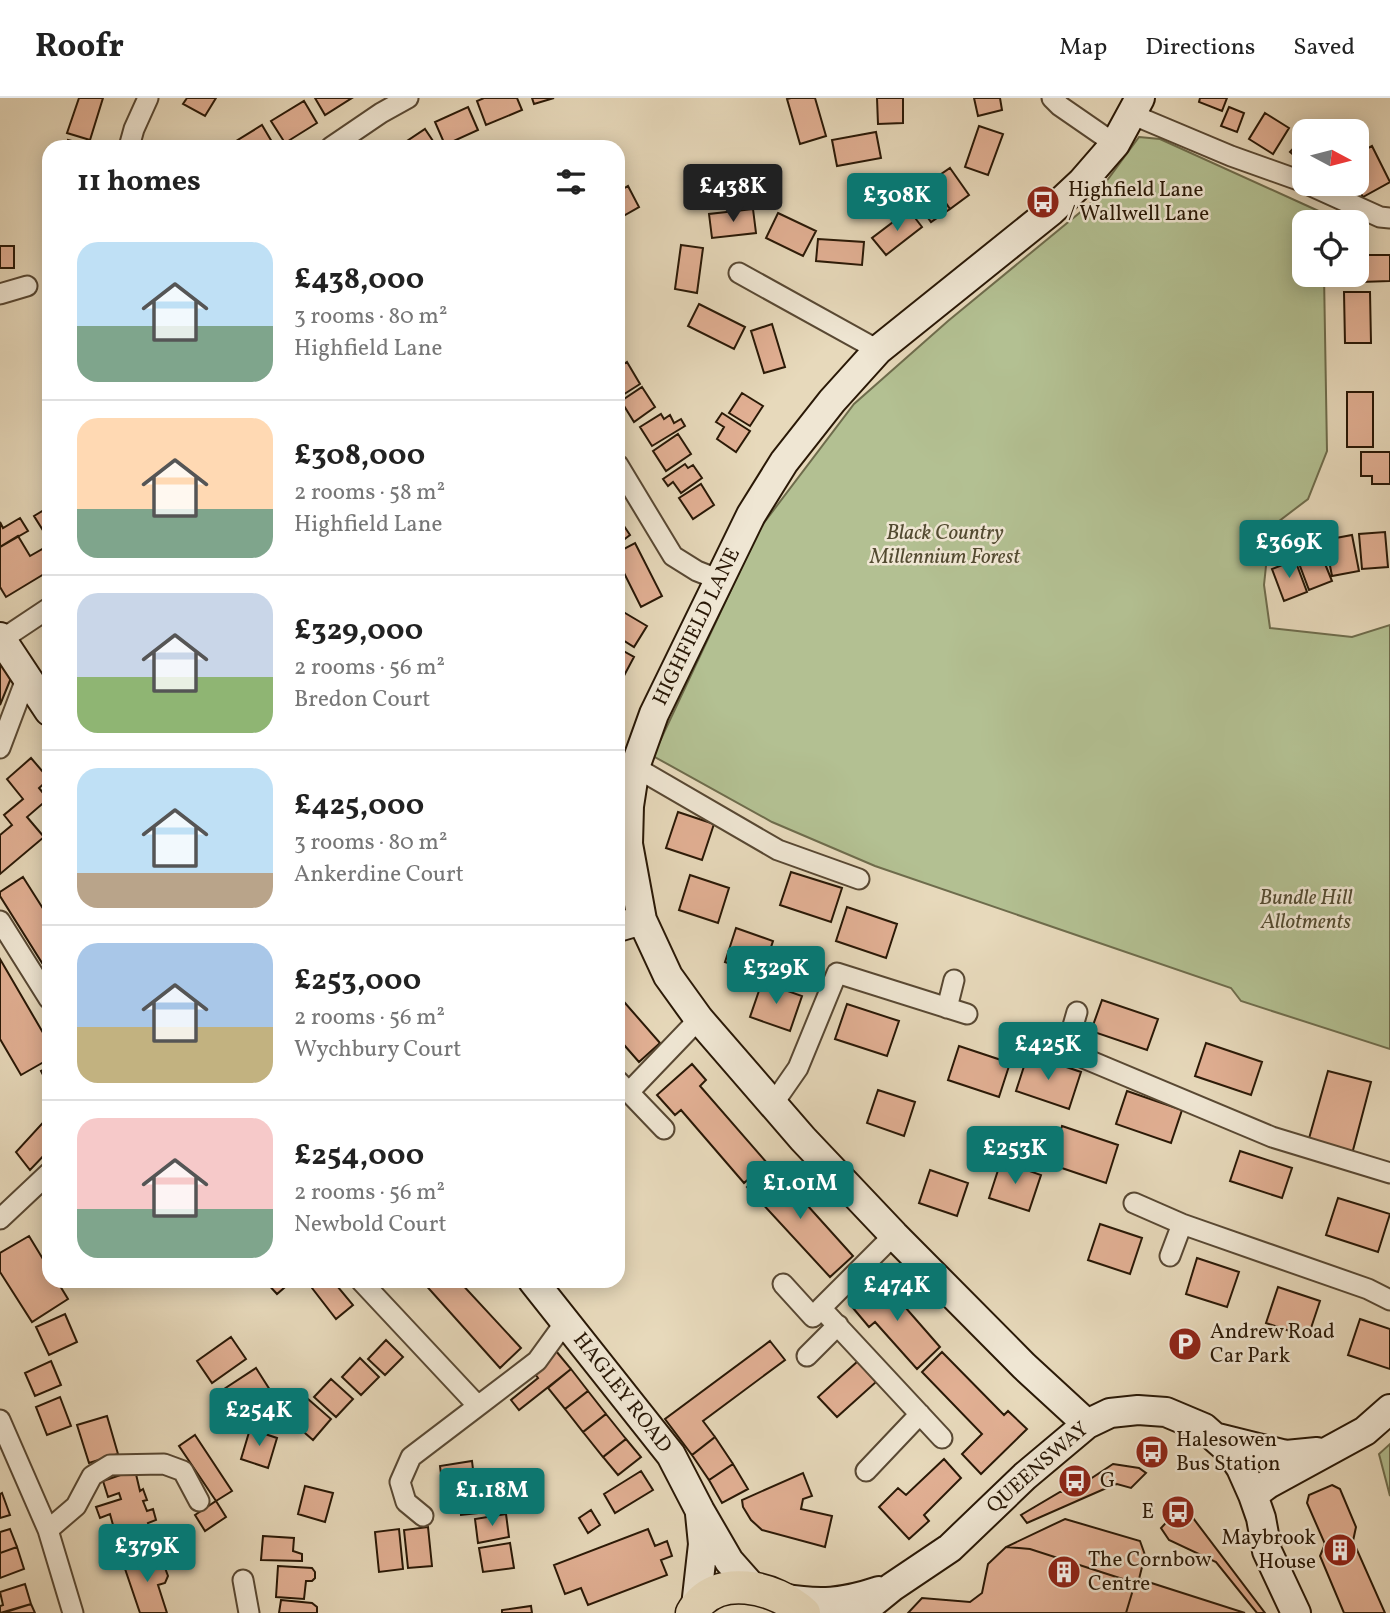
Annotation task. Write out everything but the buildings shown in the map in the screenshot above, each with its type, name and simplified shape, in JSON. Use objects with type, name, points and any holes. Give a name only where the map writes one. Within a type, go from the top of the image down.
[{"type":"main road","points":[[694,1609],[717,1591],[752,1587],[793,1605]]},
{"type":"street","points":[[131,140],[148,98]]},
{"type":"street","points":[[341,140],[408,98]]},
{"type":"street","points":[[1052,98],[1115,144]]},
{"type":"street","points":[[1135,106],[1231,156],[1292,178]]},
{"type":"street","name":"HIGHFIELD LANE","points":[[1087,1424],[1024,1366],[894,1236],[803,1139],[699,1019],[630,923],[626,766],[751,515],[784,462],[832,401],[878,350],[1051,211],[1082,182],[1115,144],[1135,106]]},
{"type":"street","points":[[1334,196],[1380,217],[1390,218]]},
{"type":"street","points":[[740,273],[878,350]]},
{"type":"street","points":[[0,294],[27,286]]},
{"type":"street","points":[[625,477],[673,556],[720,580]]},
{"type":"street","points":[[42,612],[1,638],[42,701]]},
{"type":"street","points":[[0,748],[26,679]]},
{"type":"street","points":[[626,766],[778,850],[859,878]]},
{"type":"street","points":[[0,921],[42,988]]},
{"type":"street","points":[[773,1104],[798,1068],[837,973],[967,1014]]},
{"type":"street","points":[[947,1008],[954,980]]},
{"type":"street","points":[[1066,1050],[1076,1012]]},
{"type":"street","points":[[625,1085],[699,1019]]},
{"type":"street","points":[[1038,1039],[1272,1137],[1390,1172]]},
{"type":"street","points":[[625,1087],[664,1129]]},
{"type":"street","points":[[0,1219],[42,1180]]},
{"type":"street","points":[[1134,1203],[1182,1224],[1368,1289],[1390,1300]]},
{"type":"street","points":[[1170,1256],[1182,1224]]},
{"type":"street","points":[[783,1284],[813,1317],[894,1236]]},
{"type":"street","points":[[368,1288],[478,1406]]},
{"type":"street","name":"HAGLEY ROAD","points":[[539,1288],[671,1455],[729,1561],[752,1587]]},
{"type":"street","points":[[821,1308],[942,1438]]},
{"type":"street","points":[[423,1516],[406,1502],[400,1482],[411,1457],[537,1362],[566,1321]]},
{"type":"street","points":[[807,1356],[838,1325]]},
{"type":"street","points":[[1253,1495],[1268,1484],[1365,1431],[1390,1409]]},
{"type":"street","name":"QUEENSWAY","points":[[860,1613],[892,1587],[950,1548],[1025,1476],[1087,1424],[1110,1413],[1138,1410],[1166,1412],[1204,1428],[1218,1438],[1241,1468],[1261,1518],[1267,1551],[1296,1613]]},
{"type":"street","points":[[866,1471],[919,1414]]},
{"type":"street","points":[[0,1420],[48,1530],[73,1613]]},
{"type":"street","points":[[1218,1438],[1286,1455],[1329,1450]]},
{"type":"street","points":[[48,1530],[76,1506],[92,1475],[110,1465],[164,1464],[183,1471],[200,1501]]},
{"type":"street","name":"HAGLEY ROAD","points":[[694,1609],[703,1544],[700,1511]]},
{"type":"street","points":[[243,1580],[249,1613]]},
{"type":"street","name":"QUEENSWAY","points":[[793,1605],[836,1603],[892,1587]]},
{"type":"green space","points":[[1139,137],[1160,139],[1316,210],[1292,210],[1292,287],[1324,287],[1327,451],[1308,499],[1270,528],[1264,585],[1270,628],[1352,637],[1390,625],[1390,1049],[1241,1001],[1231,988],[875,866],[772,822],[653,756],[760,528],[854,404],[948,321],[1089,205]]},
{"type":"green space","points":[[1390,1444],[1390,1496],[1379,1454]]},
{"type":"place","name":"Highfield Lane / Wallwell Lane","points":[[1043,202]]},
{"type":"place","name":"Andrew Road Car Park","points":[[1185,1344]]},
{"type":"place","name":"Halesowen Bus Station","points":[[1152,1452]]},
{"type":"place","name":"G","points":[[1075,1481]]},
{"type":"place","name":"E","points":[[1178,1512]]},
{"type":"place","name":"Maybrook House","points":[[1340,1550]]},
{"type":"place","name":"The Cornbow Centre","points":[[1064,1572]]},
{"type":"park label","name":"Black Country Millennium Forest","points":[[945,545]]},
{"type":"park label","name":"Bundle Hill Allotments","points":[[1306,910]]}]
